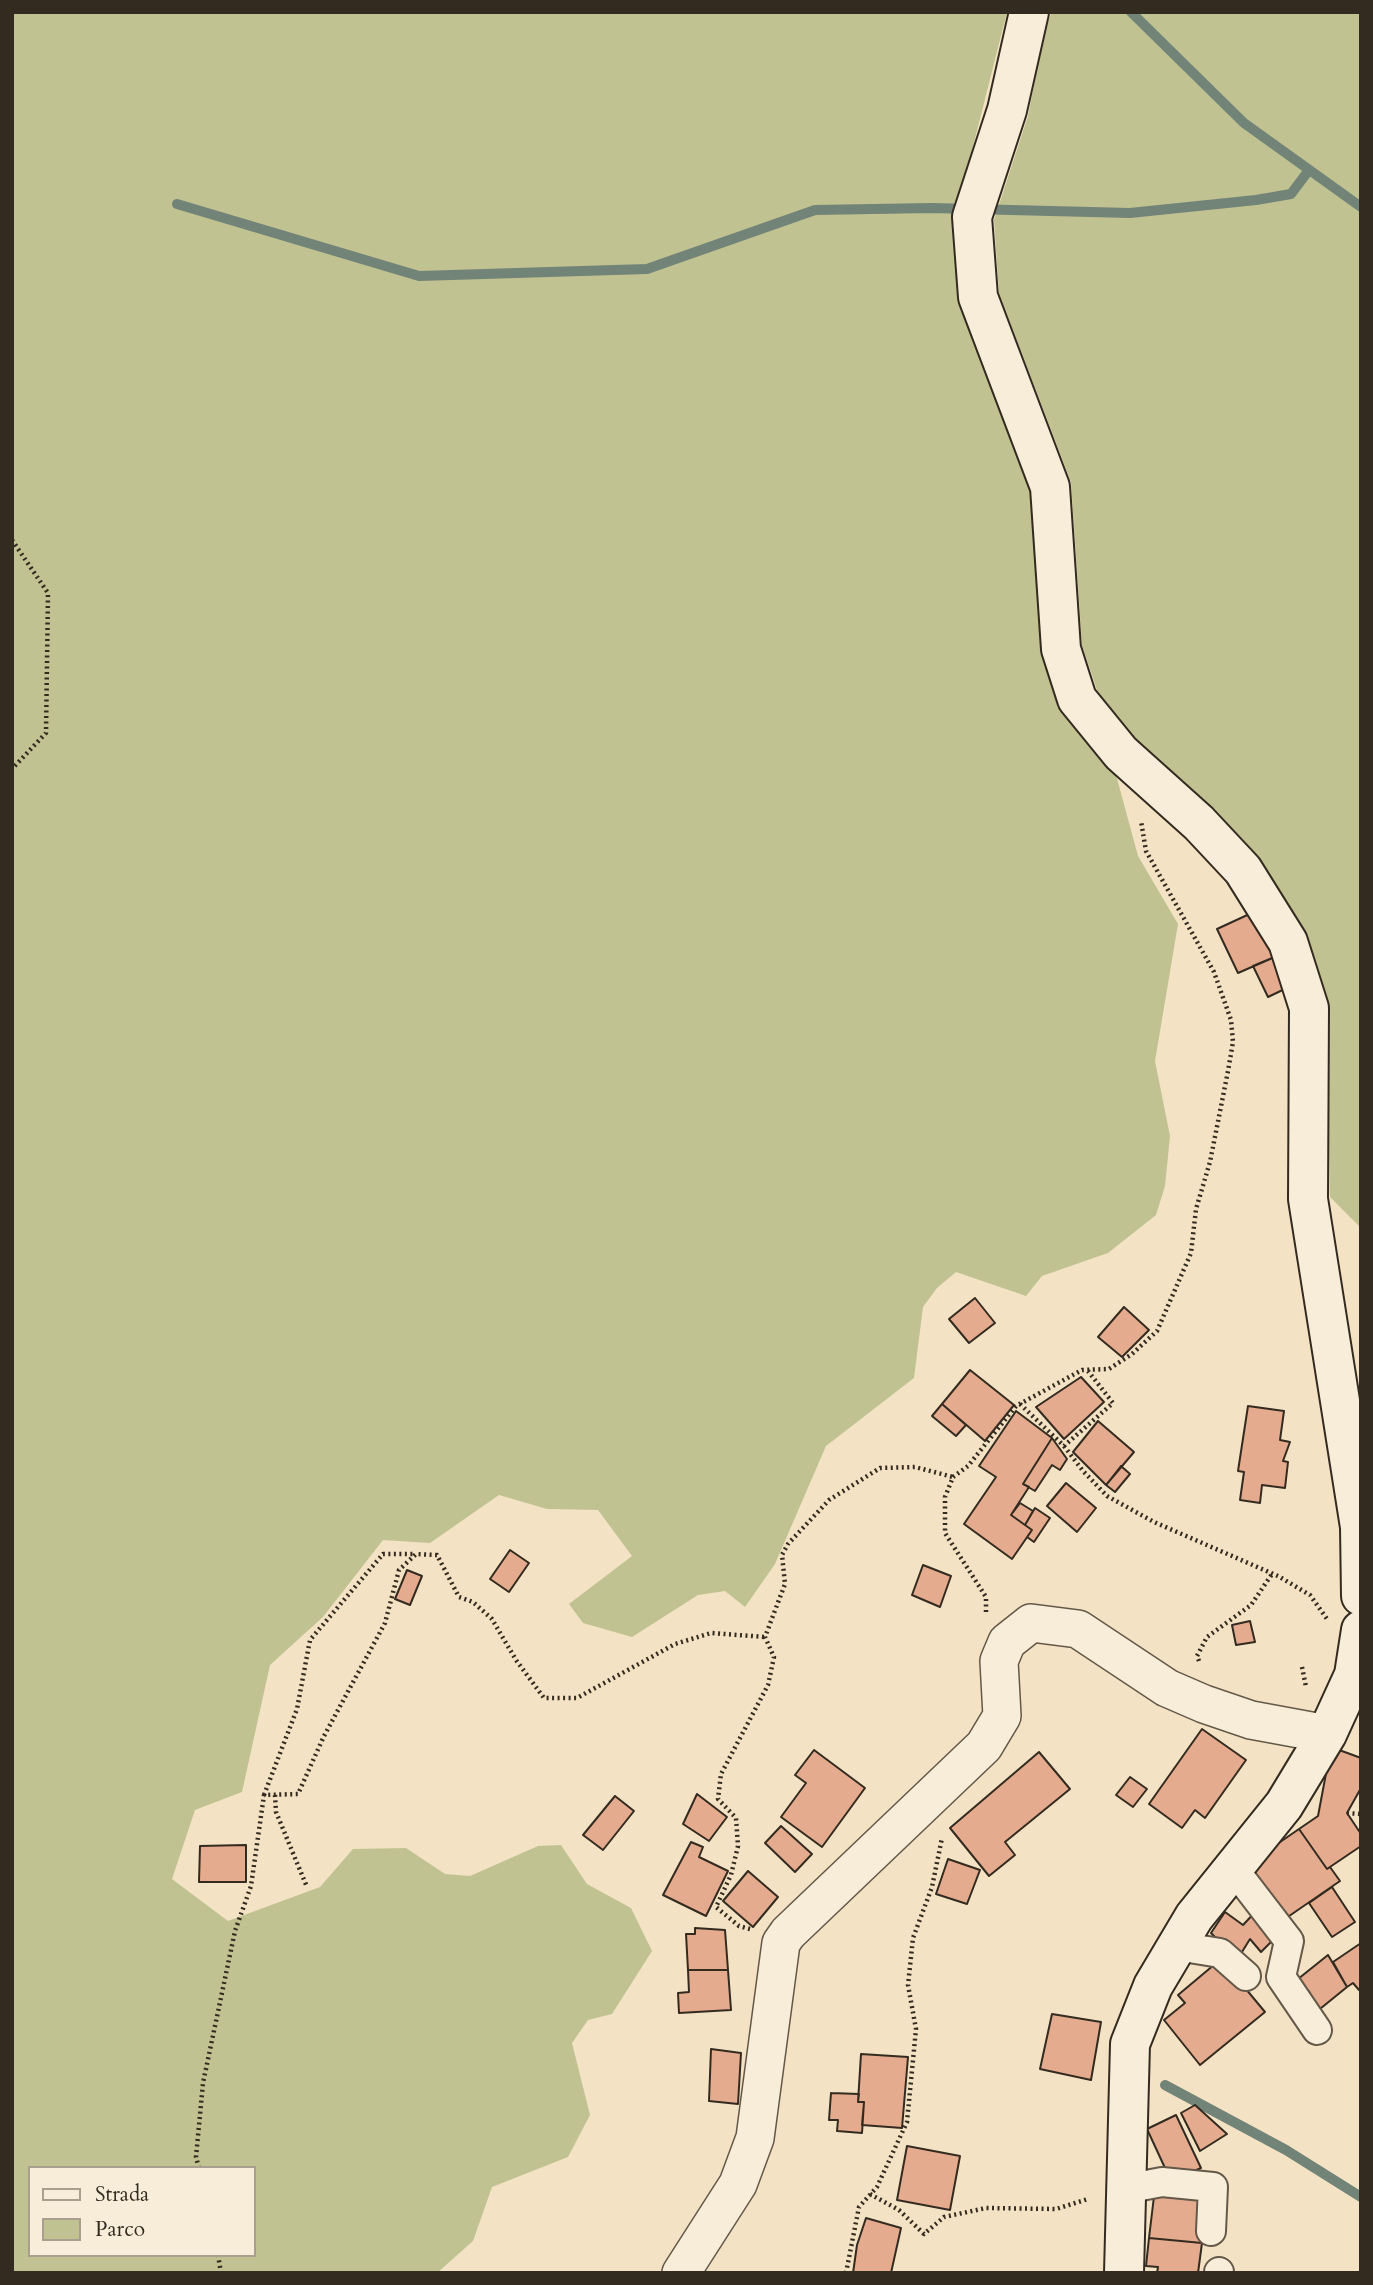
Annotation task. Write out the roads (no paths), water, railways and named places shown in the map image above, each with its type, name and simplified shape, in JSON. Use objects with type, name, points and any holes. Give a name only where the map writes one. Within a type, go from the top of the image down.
[{"type":"main road","points":[[1028,12],[1007,110],[977,201],[978,297],[1050,487],[1061,649],[1077,699],[1121,753],[1199,823],[1243,870],[1288,942],[1310,1008],[1308,1199],[1360,1527],[1361,1596]]},
{"type":"main road","points":[[1124,2273],[1107,2194],[1130,2044],[1153,1986],[1194,1917],[1284,1805],[1327,1734],[1354,1675],[1347,1630]]},
{"type":"street","points":[[681,2273],[738,2183],[755,2138],[781,1943],[788,1933],[984,1746],[1002,1716],[999,1661],[1007,1642],[1031,1623],[1078,1629],[1167,1688],[1251,1720],[1327,1734]]},
{"type":"street","points":[[1233,1868],[1289,1941],[1281,1977],[1317,2030]]},
{"type":"street","points":[[1177,1946],[1220,1953],[1246,1976]]},
{"type":"street","points":[[1107,2194],[1162,2182],[1213,2187],[1211,2231]]},
{"type":"waterway","points":[[1131,12],[1244,123],[1361,207]]},
{"type":"waterway","points":[[177,204],[419,276],[647,269],[815,210],[932,208],[1130,213],[1256,200],[1291,194],[1309,170]]},
{"type":"waterway","points":[[1165,2085],[1286,2150],[1361,2197]]}]
